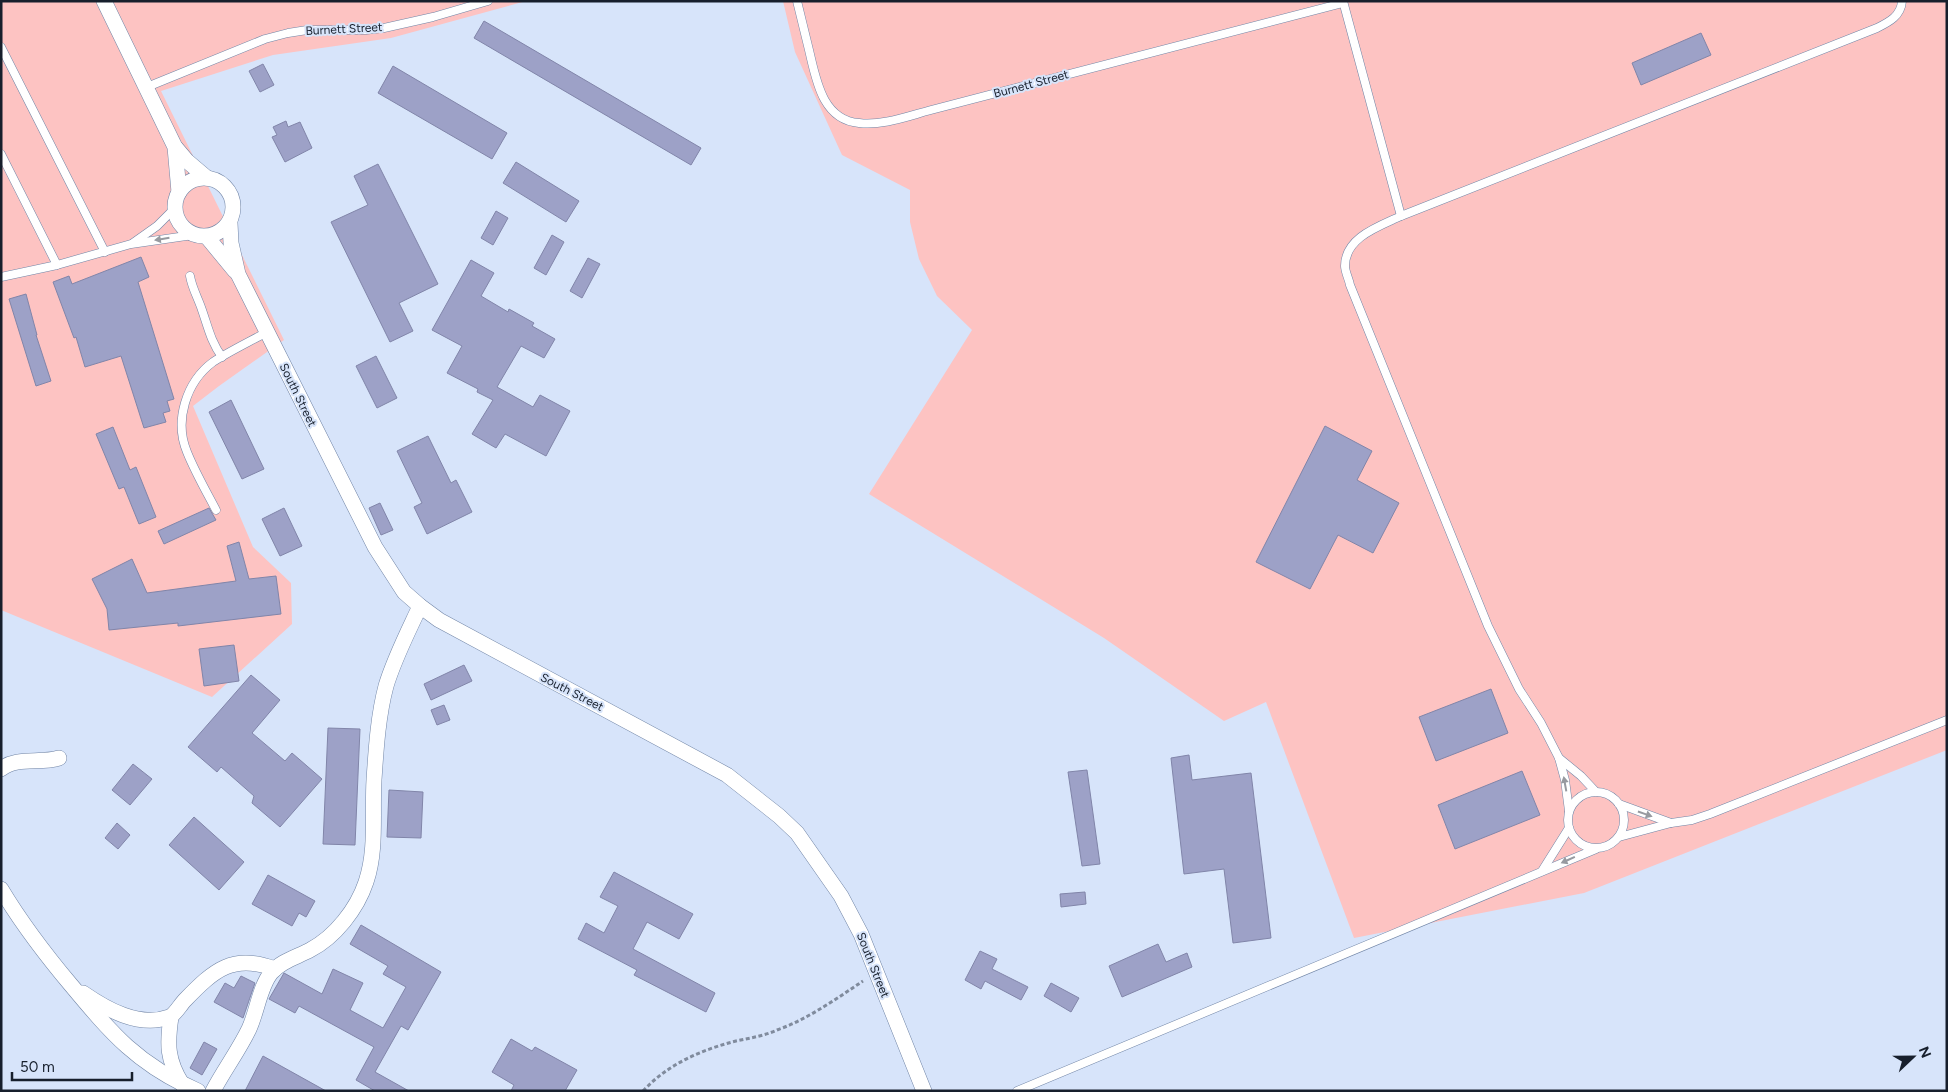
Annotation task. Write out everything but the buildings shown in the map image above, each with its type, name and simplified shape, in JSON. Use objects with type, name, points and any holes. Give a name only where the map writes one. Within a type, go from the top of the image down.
[{"type":"street","points":[[104,1],[148,87],[175,147],[187,161],[207,178],[223,184],[232,198],[233,215],[230,222],[220,232],[200,236],[180,224],[175,208],[179,192],[175,147]]},
{"type":"street","points":[[179,192],[191,181],[207,178]]},
{"type":"street","name":"South Street","points":[[230,222],[231,243],[238,274],[375,547],[404,592],[439,620],[727,775],[754,795],[797,834],[821,865],[841,896],[861,934],[924,1091]]},
{"type":"street","name":"South Street","points":[[200,236],[238,274]]},
{"type":"street","points":[[213,1091],[248,1032],[256,1015],[265,983],[275,969],[288,960],[322,943],[333,934],[352,909],[366,882],[371,864],[374,780],[386,686],[397,656],[420,606]]},
{"type":"street","points":[[1,769],[16,763],[44,762],[58,758]]},
{"type":"street","points":[[1,889],[18,918],[40,948],[102,1023],[144,1062],[198,1091]]},
{"type":"street","points":[[182,1084],[174,1071],[169,1054],[168,1044],[171,1017],[209,977],[235,963],[243,961],[257,963],[275,969]]},
{"type":"street","points":[[70,984],[95,1002],[123,1015],[145,1019],[171,1017]]},
{"type":"lane","name":"Burnett Street","points":[[148,87],[265,39],[288,33],[307,30],[366,30],[384,28],[433,17],[488,1]]},
{"type":"lane","name":"Burnett Street","points":[[797,1],[821,94],[836,114],[844,120],[861,124],[882,122],[930,110],[1343,2]]},
{"type":"lane","points":[[1596,849],[1579,843],[1569,828],[1565,780],[1559,758],[1541,723],[1519,689],[1488,626],[1350,285],[1345,266],[1348,254],[1354,243],[1361,236],[1401,216],[1877,28],[1893,19],[1899,13],[1902,1]]},
{"type":"lane","points":[[1343,2],[1401,216]]},
{"type":"lane","points":[[1,47],[105,252]]},
{"type":"lane","points":[[1,154],[57,265]]},
{"type":"lane","points":[[131,244],[157,226],[175,208]]},
{"type":"lane","points":[[2,274],[57,265],[131,244],[200,236]]},
{"type":"lane","points":[[190,276],[192,288],[203,312],[208,332],[213,344],[222,357]]},
{"type":"lane","points":[[216,510],[186,450],[181,425],[182,415],[192,386],[212,364],[267,332]]},
{"type":"lane","points":[[1018,1091],[1604,847],[1619,837],[1710,814],[1947,720]]},
{"type":"lane","points":[[1559,758],[1581,776],[1596,792]]},
{"type":"lane","points":[[1569,811],[1580,796],[1596,792],[1605,793],[1619,804],[1671,823]]},
{"type":"lane","points":[[1619,804],[1624,820],[1623,830],[1619,837]]},
{"type":"lane","points":[[1541,872],[1569,828]]},
{"type":"path","points":[[643,1091],[656,1077],[690,1056],[735,1041],[761,1036],[792,1024],[810,1015],[876,972]]},
{"type":"shaded area","points":[[1,1],[526,1],[391,38],[273,55],[161,91],[284,340],[193,406],[253,547],[291,583],[292,624],[212,697],[1,610]]},
{"type":"shaded area","points":[[783,1],[1947,1],[1947,750],[1584,893],[1354,938],[1266,702],[1224,721],[1104,638],[869,494],[972,330],[937,296],[919,259],[910,222],[910,190],[842,155],[795,52]]}]
